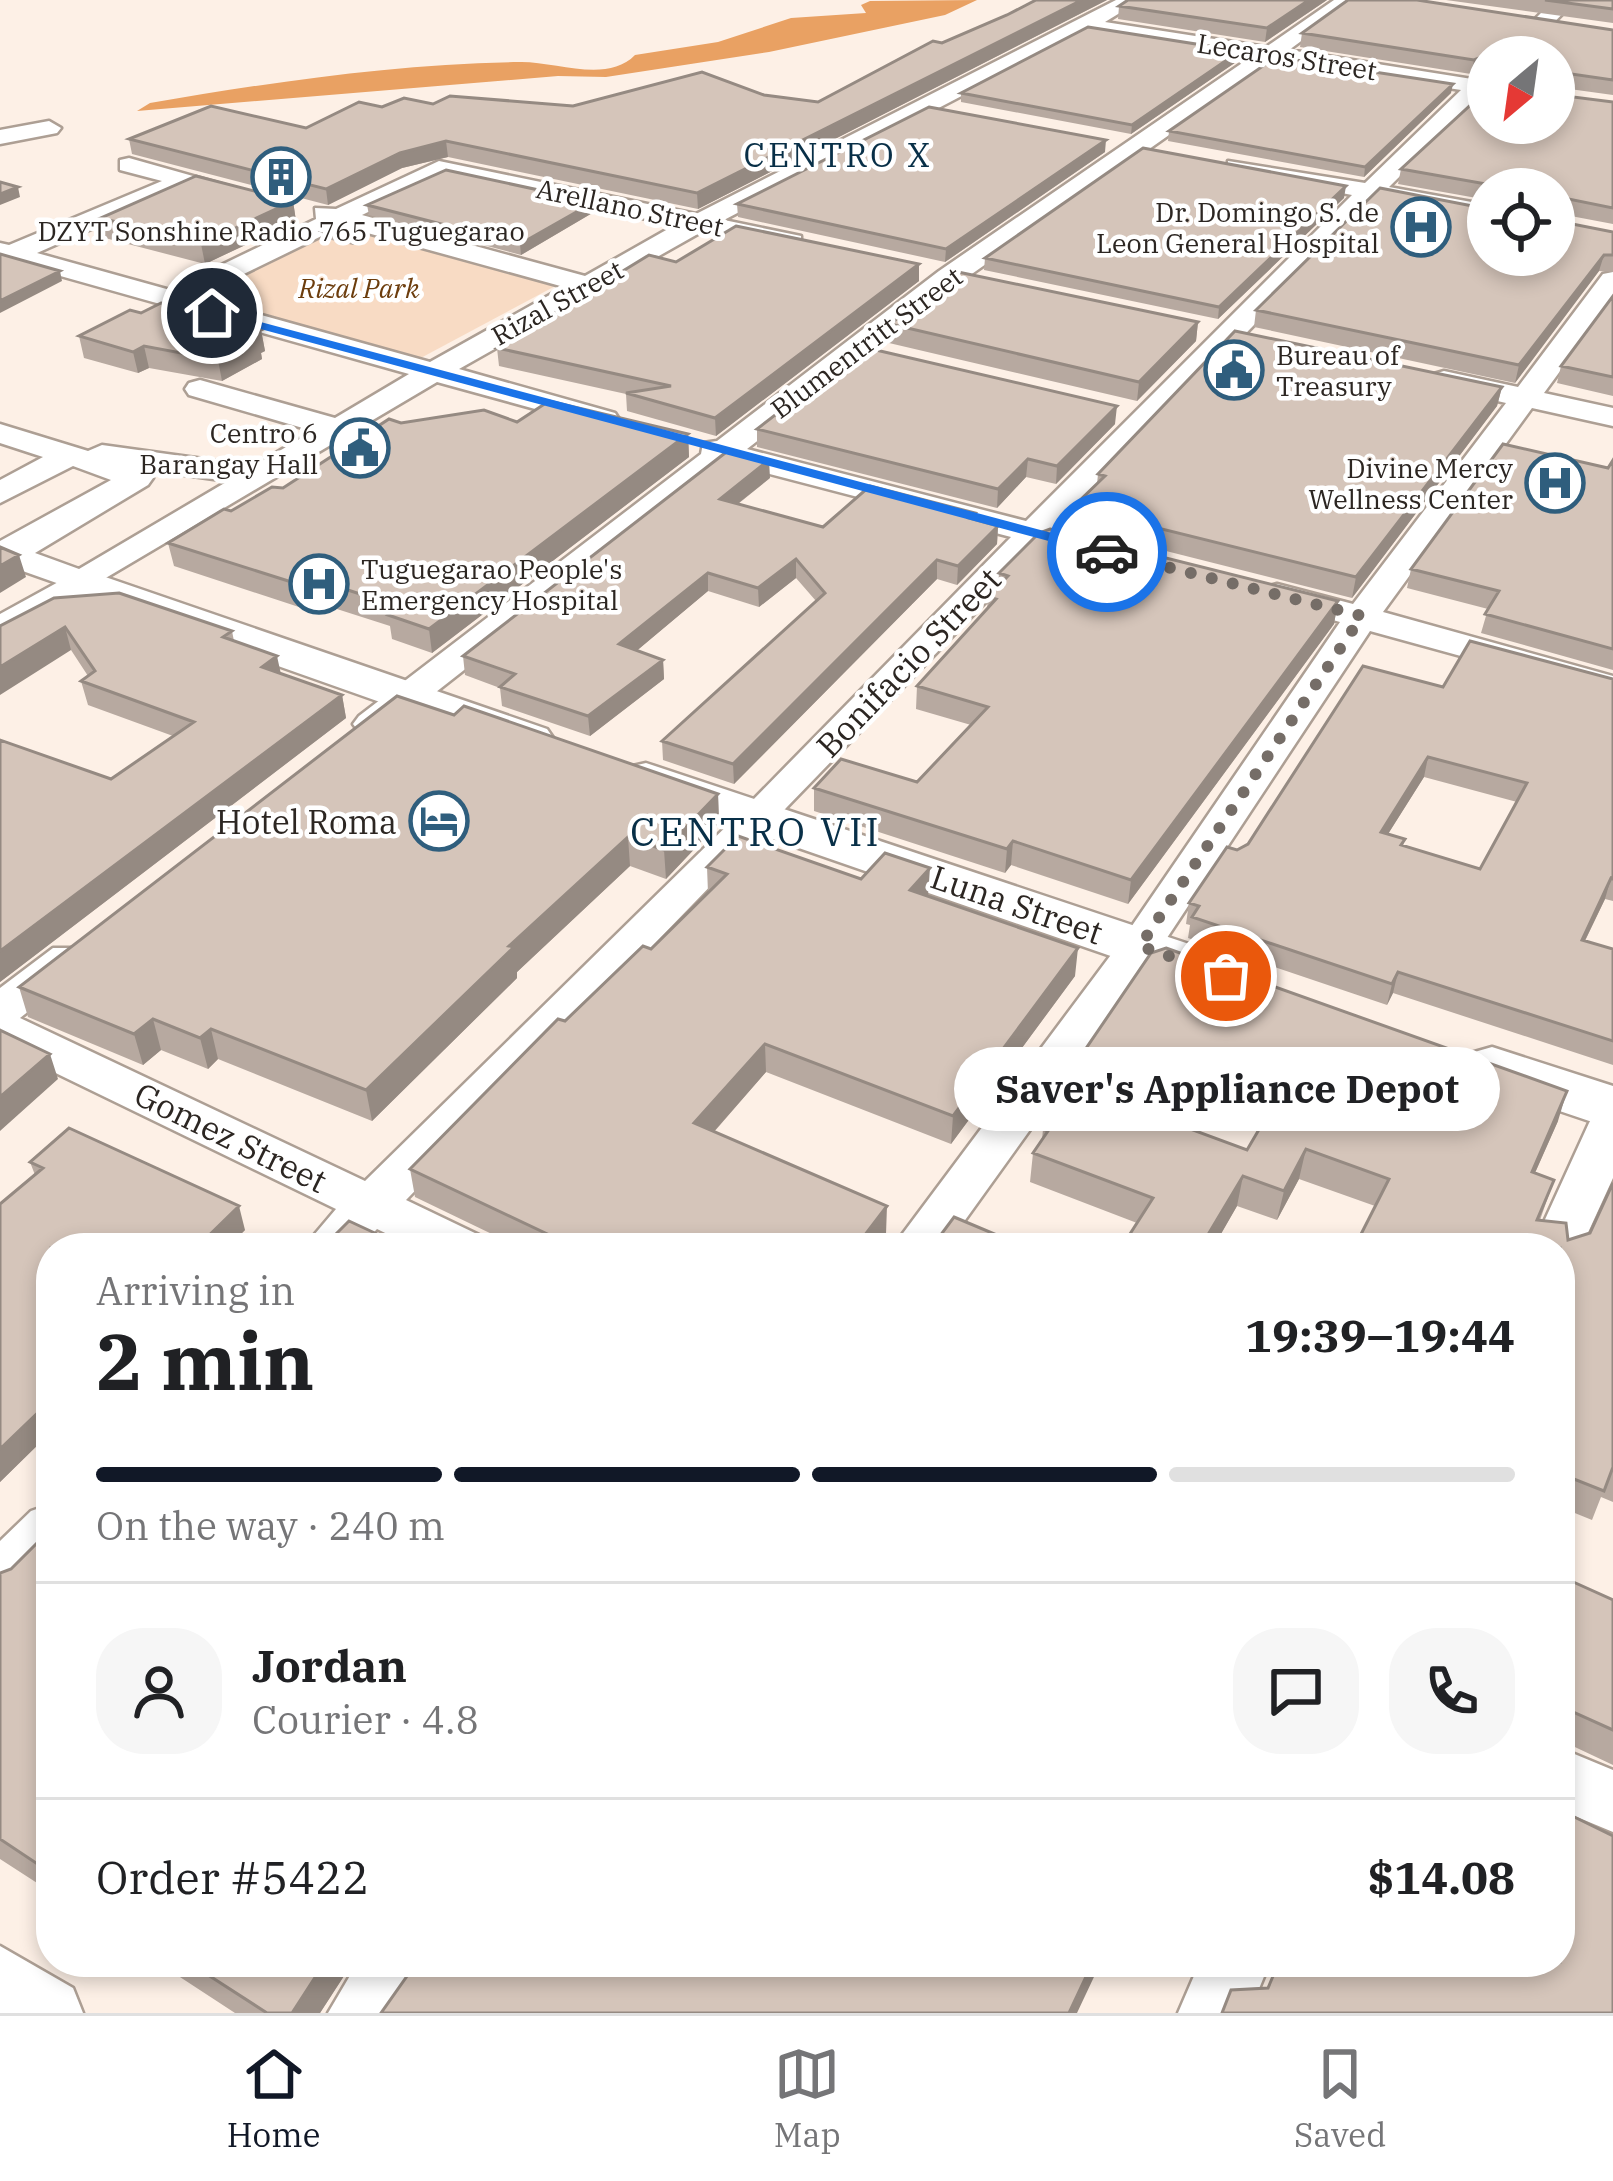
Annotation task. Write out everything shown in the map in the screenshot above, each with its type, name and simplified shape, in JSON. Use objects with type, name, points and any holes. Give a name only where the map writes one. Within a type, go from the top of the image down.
[{"type":"main road","name":"Luna Street","points":[[82,582],[407,698],[1275,992]]},
{"type":"main road","name":"Rizal Street","points":[[0,634],[82,582]]},
{"type":"main road","points":[[1455,1054],[1613,1108]]},
{"type":"street","name":"Rizal Street","points":[[82,582],[433,372],[700,222],[1131,0]]},
{"type":"street","name":"Blumentritt Street","points":[[333,754],[950,277],[1347,0]]},
{"type":"street","points":[[1522,36],[1531,23],[1566,0]]},
{"type":"street","points":[[1531,23],[1566,28]]},
{"type":"street","name":"Lecaros Street","points":[[1086,25],[1467,81]]},
{"type":"street","name":"Bonifacio Street","points":[[343,1233],[760,816],[1225,334],[1467,99]]},
{"type":"street","points":[[928,107],[974,116]]},
{"type":"street","points":[[0,137],[49,128]]},
{"type":"street","points":[[1089,138],[1467,209]]},
{"type":"street","points":[[129,166],[289,198],[365,201]]},
{"type":"street","name":"Arellano Street","points":[[365,201],[422,172],[455,169],[814,247]]},
{"type":"street","points":[[6,252],[166,188]]},
{"type":"street","points":[[289,198],[335,216],[589,285]]},
{"type":"street","points":[[168,301],[365,201]]},
{"type":"street","points":[[46,239],[206,281]]},
{"type":"street","points":[[6,252],[168,301],[633,427]]},
{"type":"street","points":[[904,267],[995,287]]},
{"type":"street","points":[[928,1233],[1140,946],[1362,616],[1529,399],[1613,280]]},
{"type":"street","points":[[858,349],[902,359]]},
{"type":"street","points":[[1412,374],[1613,417]]},
{"type":"street","points":[[200,389],[337,428]]},
{"type":"street","points":[[1101,407],[1145,418]]},
{"type":"street","points":[[0,433],[137,478],[4,553]]},
{"type":"street","points":[[677,440],[1142,560]]},
{"type":"street","points":[[0,493],[75,456],[134,455],[259,476]]},
{"type":"street","points":[[4,553],[82,582]]},
{"type":"street","points":[[1252,588],[1613,687]]},
{"type":"street","points":[[0,1010],[93,939]]},
{"type":"street","name":"Gomez Street","points":[[0,1027],[430,1233]]},
{"type":"street","points":[[1564,1233],[1613,1123]]},
{"type":"street","points":[[0,1579],[36,1543]]},
{"type":"street","points":[[1575,1785],[1613,1802]]},
{"type":"street","points":[[363,2013],[389,1977]]},
{"type":"street","points":[[1213,2013],[1229,1977]]},
{"type":"green space","name":"Rizal Park","points":[[345,225],[561,283],[417,360],[192,301]]},
{"type":"shaded area","points":[[977,0],[945,15],[769,52],[606,77],[558,76],[137,111],[150,103],[196,95],[380,70],[519,62],[595,70],[623,64],[635,55],[718,42],[791,18],[866,13],[861,5],[870,1]]},
{"type":"building","points":[[1036,0],[1082,0],[697,193],[446,141],[400,153],[326,189],[129,139],[211,106],[306,128],[359,102],[382,107],[404,98],[433,104],[450,96],[573,106],[702,72],[764,95],[818,102],[933,41],[942,43]]},
{"type":"building","points":[[1128,0],[1309,0],[1267,28],[1119,6]]},
{"type":"building","points":[[1348,0],[1417,0],[1613,30],[1613,80],[1575,74],[1575,36],[1467,36],[1467,59],[1302,33]]},
{"type":"building","points":[[1545,0],[1613,0],[1613,9]]},
{"type":"building","points":[[1088,27],[1240,51],[1132,125],[961,93]]},
{"type":"building","points":[[1276,57],[1453,84],[1365,167],[1169,131]]},
{"type":"building","points":[[1575,97],[1613,102],[1613,208],[1575,200],[1575,168],[1467,168],[1467,181],[1401,169],[1467,108],[1467,144],[1575,144]]},
{"type":"building","points":[[929,107],[1106,140],[946,249],[737,204]]},
{"type":"building","points":[[1143,148],[1346,186],[1219,307],[985,258]]},
{"type":"building","points":[[446,170],[594,202],[520,244],[367,205]]},
{"type":"building","points":[[196,176],[293,201],[201,244],[101,218]]},
{"type":"building","points":[[0,182],[18,187],[0,194]]},
{"type":"building","points":[[1380,188],[1467,205],[1467,276],[1575,276],[1575,225],[1613,232],[1613,255],[1604,255],[1519,365],[1256,310]]},
{"type":"building","points":[[334,225],[363,232],[352,238],[322,231]]},
{"type":"building","points":[[736,226],[919,264],[715,418],[626,393],[671,386],[497,348],[649,255],[676,262]]},
{"type":"building","points":[[0,254],[60,271],[0,301]]},
{"type":"building","points":[[958,272],[1198,322],[1139,382],[890,324]]},
{"type":"building","points":[[1613,296],[1613,377],[1561,366]]},
{"type":"building","points":[[161,303],[261,330],[250,335],[258,338],[218,360],[144,346],[133,352],[79,336],[130,310],[141,313]]},
{"type":"building","points":[[1235,331],[1502,387],[1356,577],[1073,507],[1105,476],[1098,474]]},
{"type":"building","points":[[863,347],[1117,406],[1057,466],[1028,459],[998,489],[757,429]]},
{"type":"building","points":[[549,401],[688,434],[429,629],[388,615],[400,607],[311,578],[301,585],[168,543],[224,509],[231,511],[272,487],[283,488],[389,419],[401,423],[484,410],[517,422]]},
{"type":"building","points":[[1503,444],[1608,468],[1613,460],[1613,649],[1485,614],[1499,591],[1411,569]]},
{"type":"building","points":[[729,450],[769,460],[720,499],[823,527],[870,486],[975,513],[969,518],[998,526],[958,566],[937,560],[733,764],[662,741],[825,593],[796,559],[758,588],[708,573],[619,644],[663,660],[588,716],[500,687],[515,674],[463,656]]},
{"type":"building","points":[[1050,529],[1338,601],[1131,880],[1013,841],[1007,849],[814,788],[841,759],[917,782],[988,707],[917,686],[996,599],[988,597],[1008,576],[999,573],[1039,533]]},
{"type":"building","points":[[0,547],[19,555],[0,566]]},
{"type":"building","points":[[119,593],[232,631],[223,637],[277,656],[262,667],[342,695],[0,951],[0,740],[111,779],[194,722],[81,681],[95,671],[65,627],[0,667],[0,626],[54,598]]},
{"type":"building","points":[[1470,641],[1613,679],[1613,879],[1582,940],[1613,949],[1613,1041],[1398,972],[1392,984],[1192,917],[1199,906],[1189,903],[1227,847],[1237,850],[1248,844],[1363,666],[1443,687]],"holes":[[[1428,757],[1527,783],[1480,869],[1401,845],[1405,839],[1381,832]]]},
{"type":"building","points":[[397,696],[454,715],[464,706],[718,794],[664,850],[628,837],[509,946],[514,947],[366,1090],[211,1029],[200,1038],[153,1019],[134,1034],[19,987]]},
{"type":"building","points":[[738,836],[861,879],[885,853],[930,868],[910,890],[1078,948],[953,1116],[765,1044],[694,1123],[887,1206],[866,1233],[545,1233],[410,1169],[558,1019],[565,1021],[643,946],[651,949],[727,874],[707,867]]},
{"type":"building","points":[[1166,948],[1567,1091],[1532,1172],[1554,1180],[1537,1220],[1566,1223],[1567,1233],[1362,1233],[1389,1179],[1306,1149],[1284,1191],[1243,1176],[1209,1233],[1131,1233],[1153,1198],[1033,1153],[1048,1131],[1043,1129],[1097,1050],[1087,1047],[1151,953]],"holes":[[[1220,1062],[1285,1085],[1247,1150],[1182,1126]]]},
{"type":"building","points":[[0,1030],[50,1054],[0,1097]]},
{"type":"building","points":[[69,1128],[239,1206],[211,1233],[36,1233],[36,1414],[0,1449],[0,1204],[43,1168],[30,1162]]},
{"type":"building","points":[[1613,1183],[1613,1467],[1604,1491],[1575,1479],[1575,1238],[1590,1233]]},
{"type":"building","points":[[954,1217],[992,1233],[942,1233]]},
{"type":"building","points":[[349,1221],[375,1233],[337,1233]]},
{"type":"building","points":[[36,1544],[36,1863],[0,1839],[0,1573],[11,1569]]},
{"type":"building","points":[[1575,1583],[1613,1600],[1613,1730],[1575,1713]]},
{"type":"building","points":[[1575,1817],[1613,1836],[1613,2013],[1222,2013],[1231,1990],[1268,1988],[1273,1977],[1575,1977]]},
{"type":"building","points":[[211,1977],[315,1977],[292,2013],[267,2013]]},
{"type":"building","points":[[406,1977],[1086,1977],[1069,2013],[381,2013]]},
{"type":"way so far","points":[[1107,552],[1362,616],[1140,946],[1226,976]]},
{"type":"place","name":"DZYT Sonshine Radio 765 Tuguegarao","points":[[281,177]]},
{"type":"place","name":"Dr. Domingo S. de Leon General Hospital","points":[[1421,227]]},
{"type":"place","name":"Bureau of Treasury","points":[[1234,370]]},
{"type":"place","name":"Centro 6 Barangay Hall","points":[[360,448]]},
{"type":"place","name":"Divine Mercy Wellness Center","points":[[1555,483]]},
{"type":"place","name":"Tuguegarao People's Emergency Hospital","points":[[319,584]]},
{"type":"place","name":"Hotel Roma","points":[[439,821]]},
{"type":"place","name":"Saver's Appliance Depot","points":[[1226,976]]},
{"type":"district","name":"CENTRO X","points":[[838,154]]},
{"type":"district","name":"CENTRO VII","points":[[756,831]]},
{"type":"route","points":[[212,313],[1107,552]]}]
